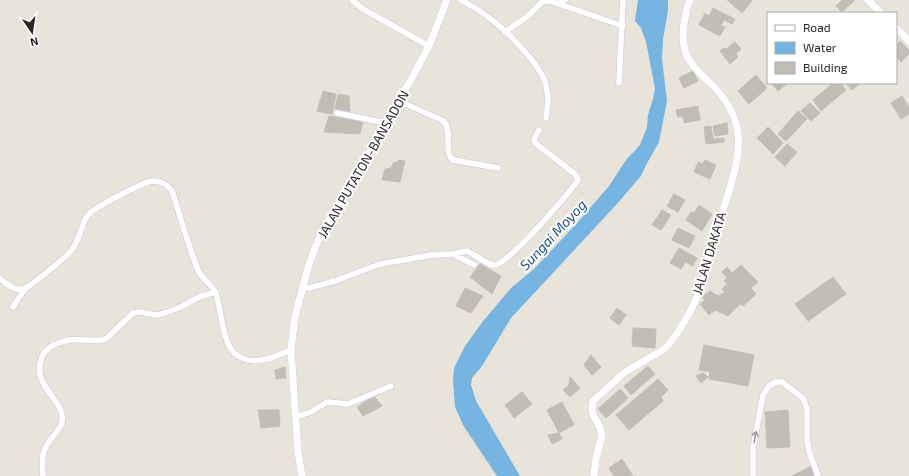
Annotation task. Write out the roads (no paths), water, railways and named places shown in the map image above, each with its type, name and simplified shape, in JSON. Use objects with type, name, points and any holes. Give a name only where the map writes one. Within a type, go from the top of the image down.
[{"type":"street","points":[[352,0],[363,9],[428,46]]},
{"type":"street","name":"JALAN PUTATON-BANSADON","points":[[302,476],[298,452],[291,350],[296,316],[315,248],[325,226],[400,101],[428,46],[447,0]]},
{"type":"street","points":[[461,0],[485,14],[533,61],[546,84],[548,100],[546,118]]},
{"type":"street","points":[[558,4],[566,0]]},
{"type":"street","points":[[618,83],[624,0]]},
{"type":"street","name":"JALAN DAKATA","points":[[594,476],[596,458],[602,436],[600,427],[593,415],[593,401],[625,372],[669,346],[678,333],[702,286],[709,252],[735,166],[739,138],[735,120],[718,91],[695,68],[685,52],[683,38],[686,8],[690,0]]},
{"type":"street","points":[[868,0],[880,12]]},
{"type":"street","points":[[505,32],[528,16],[542,2],[550,1],[623,26]]},
{"type":"street","points":[[897,29],[909,41]]},
{"type":"street","points":[[400,101],[444,121],[449,133],[449,155],[453,160],[498,168]]},
{"type":"street","points":[[337,113],[386,123]]},
{"type":"street","points":[[303,288],[309,288],[335,281],[380,264],[414,258],[467,251],[489,264],[495,265],[508,258],[577,182],[578,178],[536,143],[535,137],[539,130]]},
{"type":"street","points":[[13,307],[25,289],[70,252],[76,243],[80,231],[89,214],[119,196],[150,181],[164,183],[168,185],[172,192],[198,272],[210,283],[216,292],[225,334],[230,348],[234,353],[247,360],[259,360],[274,357],[291,350]]},
{"type":"street","points":[[453,254],[474,265]]},
{"type":"street","points":[[0,279],[17,290],[25,289]]},
{"type":"street","points":[[43,476],[42,460],[44,450],[46,445],[58,430],[62,421],[60,409],[39,374],[40,362],[43,354],[48,348],[70,340],[103,340],[107,338],[133,312],[162,314],[181,307],[198,297],[216,292]]},
{"type":"street","points":[[753,476],[753,448],[763,395],[769,386],[779,382],[782,382],[803,398],[807,409],[807,438],[809,450],[818,476]]},
{"type":"street","points":[[296,417],[311,412],[327,402],[348,404],[391,386]]},
{"type":"water","points":[[638,0],[668,0],[662,59],[667,101],[659,142],[641,176],[511,318],[482,366],[472,378],[471,385],[476,401],[520,476],[497,476],[463,425],[455,407],[453,382],[454,368],[465,346],[484,320],[511,288],[534,269],[578,222],[609,186],[626,160],[640,145],[647,127],[648,115],[655,88],[646,42],[641,28],[635,21]]},
{"type":"water label","name":"Sungai Moyog","points":[[553,235]]}]
